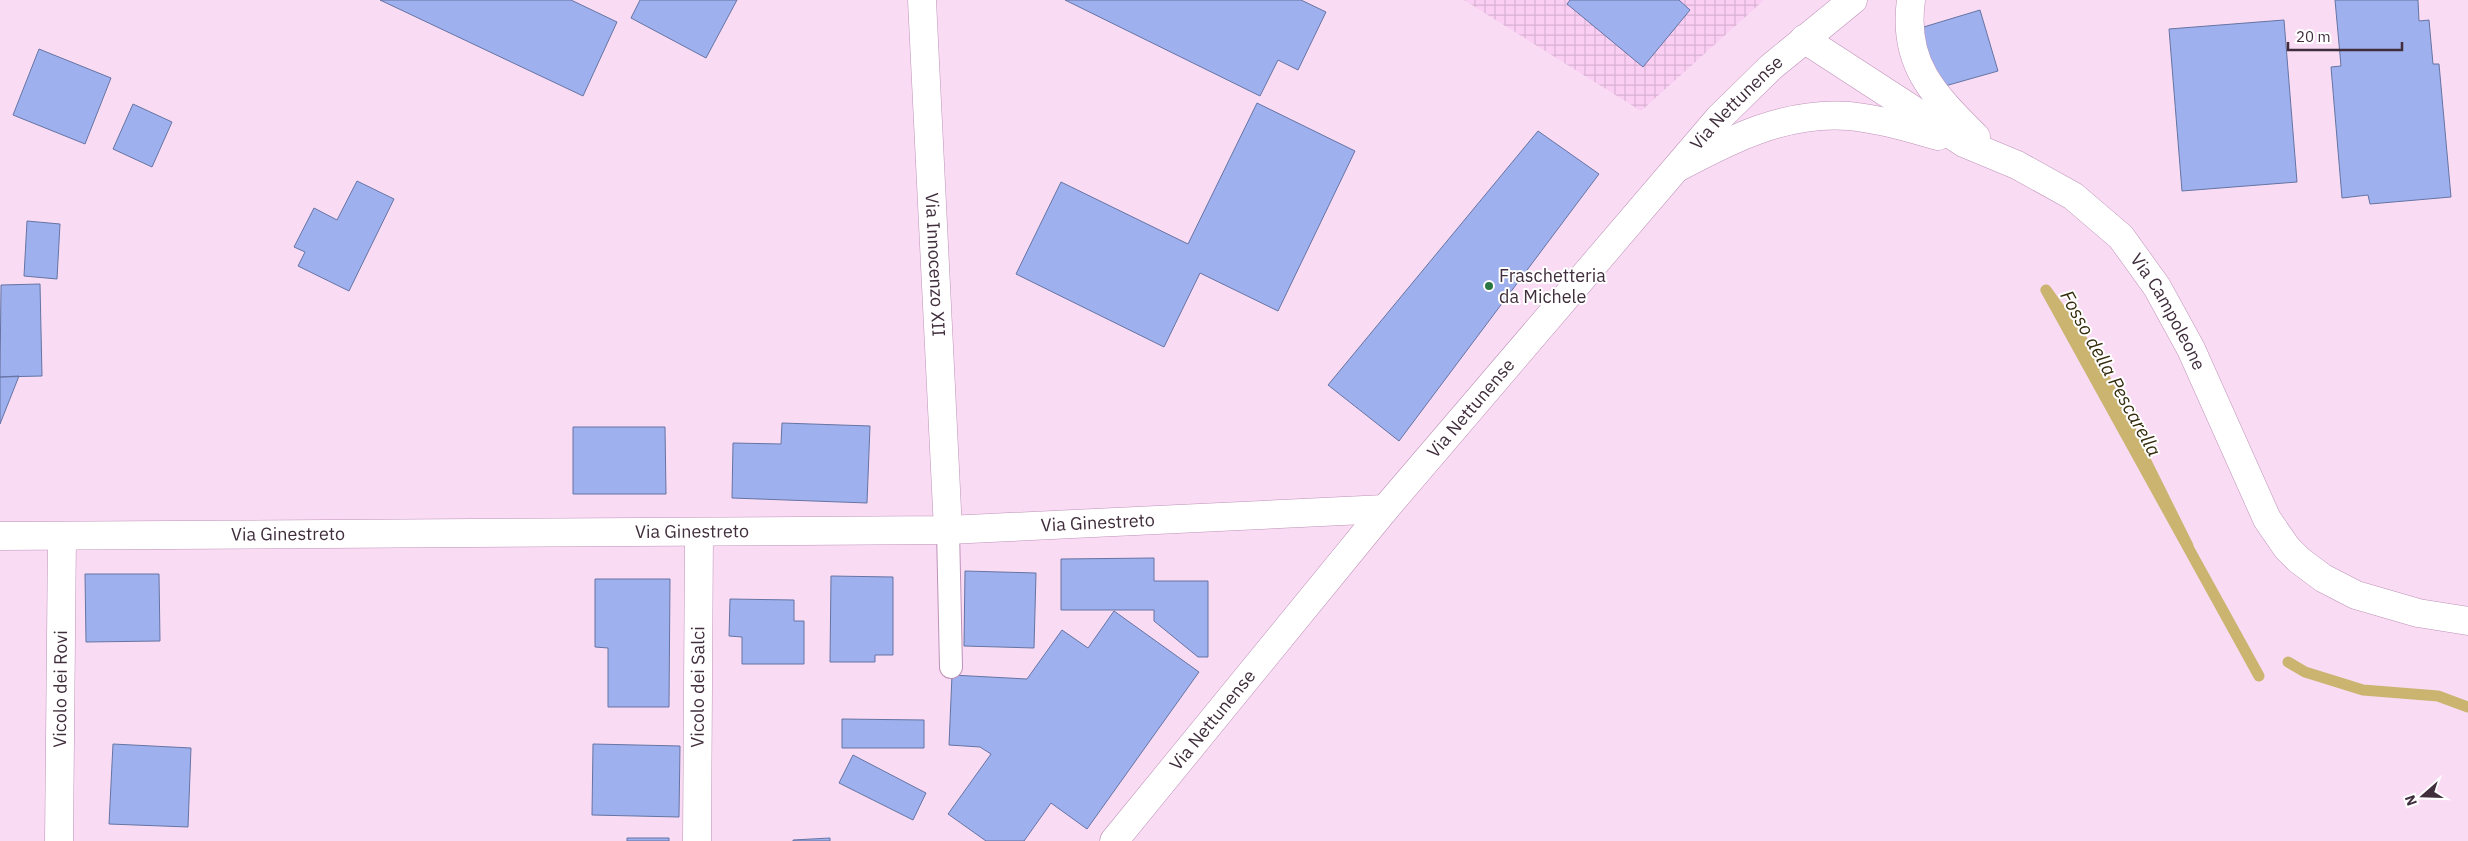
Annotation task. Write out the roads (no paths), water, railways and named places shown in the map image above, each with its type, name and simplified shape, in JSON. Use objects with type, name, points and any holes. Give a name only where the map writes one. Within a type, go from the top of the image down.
[{"type":"street","name":"Via Innocenzo XII","points":[[922,0],[948,530]]},
{"type":"street","name":"Via Nettunense","points":[[1114,841],[1385,509],[1675,169],[1737,99],[1804,39],[1853,0]]},
{"type":"street","points":[[1911,0],[1909,28],[1915,61],[1924,78],[1948,109],[1993,154]]},
{"type":"street","name":"Via Campoleone","points":[[1804,39],[1964,143],[1993,154],[2048,180],[2074,196],[2100,217],[2131,249],[2167,303],[2191,349],[2259,505],[2275,532],[2299,560],[2323,578],[2356,595],[2418,613],[2468,621]]},
{"type":"street","points":[[1675,169],[1720,144],[1752,131],[1784,121],[1814,116],[1870,119],[1964,143]]},
{"type":"street","name":"Via Ginestreto","points":[[0,536],[948,530],[1385,509]]},
{"type":"street","name":"Vicolo dei Salci","points":[[697,841],[699,533]]},
{"type":"street","name":"Vicolo dei Rovi","points":[[59,841],[62,536]]},
{"type":"lane","points":[[948,530],[951,666]]},
{"type":"waterway","name":"Fosso della Pescarella","points":[[2188,546],[2094,357],[2046,290],[2259,676]]},
{"type":"waterway","name":"Fosso della Pescarella","points":[[2288,662],[2305,672],[2363,690],[2438,696],[2468,707]]},
{"type":"place","name":"Fraschetteria da Michele","points":[[1489,286]]}]
